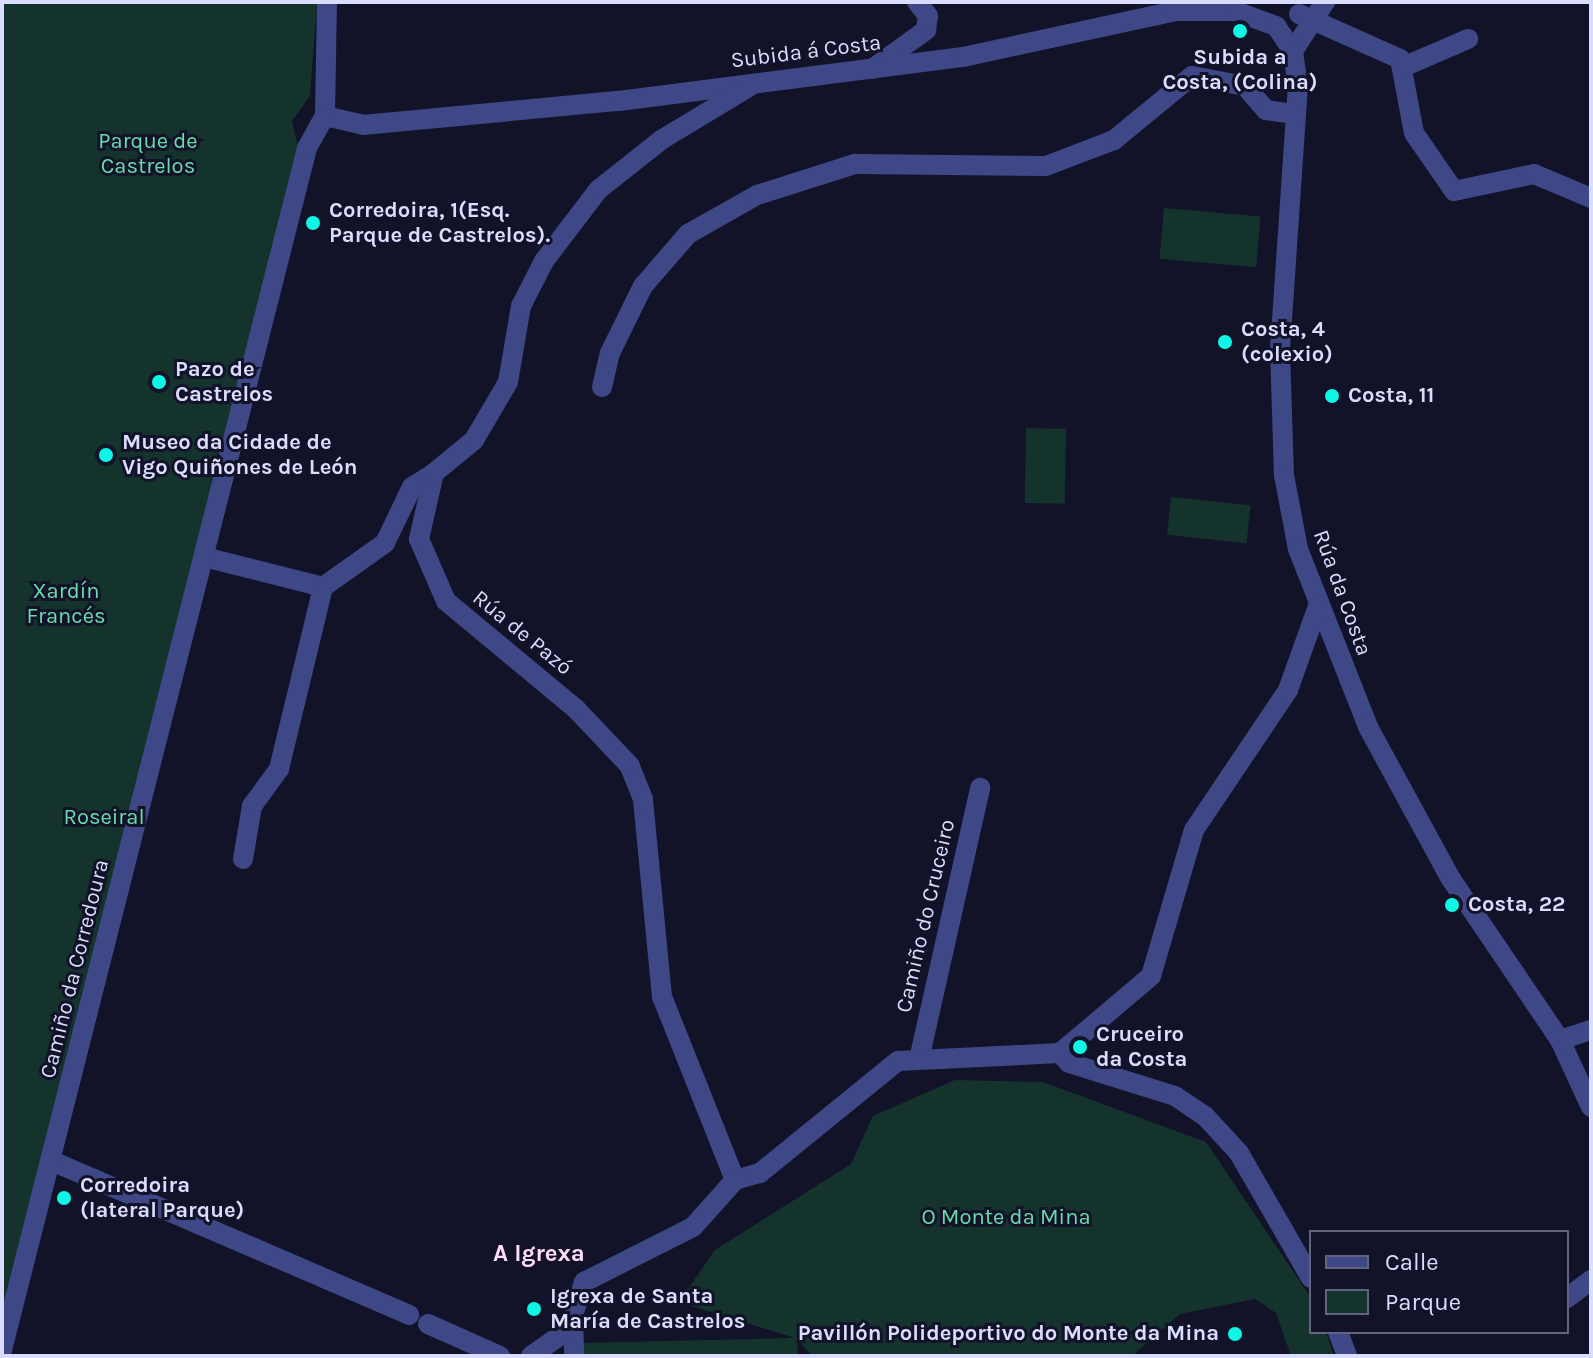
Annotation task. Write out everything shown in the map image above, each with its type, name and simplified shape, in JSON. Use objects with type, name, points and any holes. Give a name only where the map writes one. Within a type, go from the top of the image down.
[{"type":"street","points":[[325,116],[327,2]]},
{"type":"street","points":[[872,69],[926,30],[928,16],[917,2]]},
{"type":"street","points":[[1289,43],[1309,8]]},
{"type":"street","points":[[1263,18],[1309,8],[1394,55],[1403,67],[1414,133],[1454,191],[1534,174],[1591,198]]},
{"type":"street","name":"Subida á Costa","points":[[325,116],[341,125],[376,124],[872,69],[993,51],[1136,16],[1205,10],[1263,18],[1289,43]]},
{"type":"street","points":[[1403,67],[1468,39]]},
{"type":"street","name":"Rúa da Costa","points":[[1289,43],[1295,114],[1282,239],[1282,441],[1290,514],[1318,606],[1368,727],[1451,879],[1560,1040],[1591,1107]]},
{"type":"street","points":[[602,387],[610,353],[657,269],[688,234],[757,195],[855,164],[1058,162],[1114,140],[1192,76],[1245,86],[1266,110],[1295,114]]},
{"type":"street","points":[[243,859],[252,806],[279,769],[323,587],[385,543],[412,487],[474,440],[508,382],[521,306],[598,190],[661,140],[757,82]]},
{"type":"street","name":"Camiño da Corredoura","points":[[2,1350],[307,148],[325,116]]},
{"type":"street","name":"Rúa de Pazó","points":[[434,473],[419,539],[440,593],[598,729],[637,782],[662,997],[735,1180]]},
{"type":"street","points":[[204,557],[323,587]]},
{"type":"street","points":[[574,1356],[573,1320],[584,1282],[693,1227],[735,1180],[760,1173],[879,1072],[920,1055],[1034,1059],[1060,1053],[1151,976],[1194,830],[1288,690],[1318,606]]},
{"type":"street","name":"Camiño do Cruceiro","points":[[920,1055],[980,788]]},
{"type":"street","points":[[1560,1040],[1591,1030]]},
{"type":"street","points":[[1060,1053],[1069,1063],[1175,1096],[1205,1116],[1239,1153],[1309,1275]]},
{"type":"street","points":[[52,1161],[409,1315]]},
{"type":"street","points":[[1569,1296],[1591,1280]]},
{"type":"street","points":[[531,1356],[573,1320]]},
{"type":"street","points":[[428,1324],[500,1356]]},
{"type":"street","points":[[1339,1334],[1347,1356]]},
{"type":"green space","name":"Parque de Castrelos","points":[[2,2],[317,2],[310,96],[292,121],[299,150],[2,1327]]},
{"type":"green space","points":[[1164,208],[1261,216],[1256,267],[1160,259]]},
{"type":"green space","points":[[1026,428],[1066,429],[1065,504],[1025,503]]},
{"type":"green space","points":[[1171,497],[1251,505],[1247,543],[1167,535]]},
{"type":"green space","name":"O Monte da Mina","points":[[955,1080],[1043,1082],[1206,1142],[1309,1295],[1309,1334],[1327,1334],[1334,1356],[1291,1356],[1276,1313],[1255,1299],[1180,1314],[1132,1356],[812,1356],[798,1340],[797,1356],[580,1356],[580,1343],[795,1338],[679,1302],[715,1250],[851,1164],[873,1116]]},
{"type":"place","name":"Subida a Costa, (Colina)","points":[[1240,31]]},
{"type":"place","name":"Corredoira, 1(Esq. Parque de Castrelos).","points":[[313,223]]},
{"type":"place","name":"Costa, 4 (colexio)","points":[[1225,342]]},
{"type":"place","name":"Pazo de Castrelos","points":[[159,382]]},
{"type":"place","name":"Costa, 11","points":[[1332,396]]},
{"type":"place","name":"Museo da Cidade de Vigo Quiñones de León","points":[[106,455]]},
{"type":"place","name":"Costa, 22","points":[[1452,905]]},
{"type":"place","name":"Cruceiro da Costa","points":[[1080,1047]]},
{"type":"place","name":"Corredoira (lateral Parque)","points":[[64,1198]]},
{"type":"place","name":"Igrexa de Santa María de Castrelos","points":[[534,1309]]},
{"type":"place","name":"Pavillón Polideportivo do Monte da Mina","points":[[1235,1334]]},
{"type":"district","name":"A Igrexa","points":[[539,1254]]},
{"type":"park label","name":"Xardín Francés","points":[[66,604]]},
{"type":"park label","name":"Roseiral","points":[[104,818]]}]
